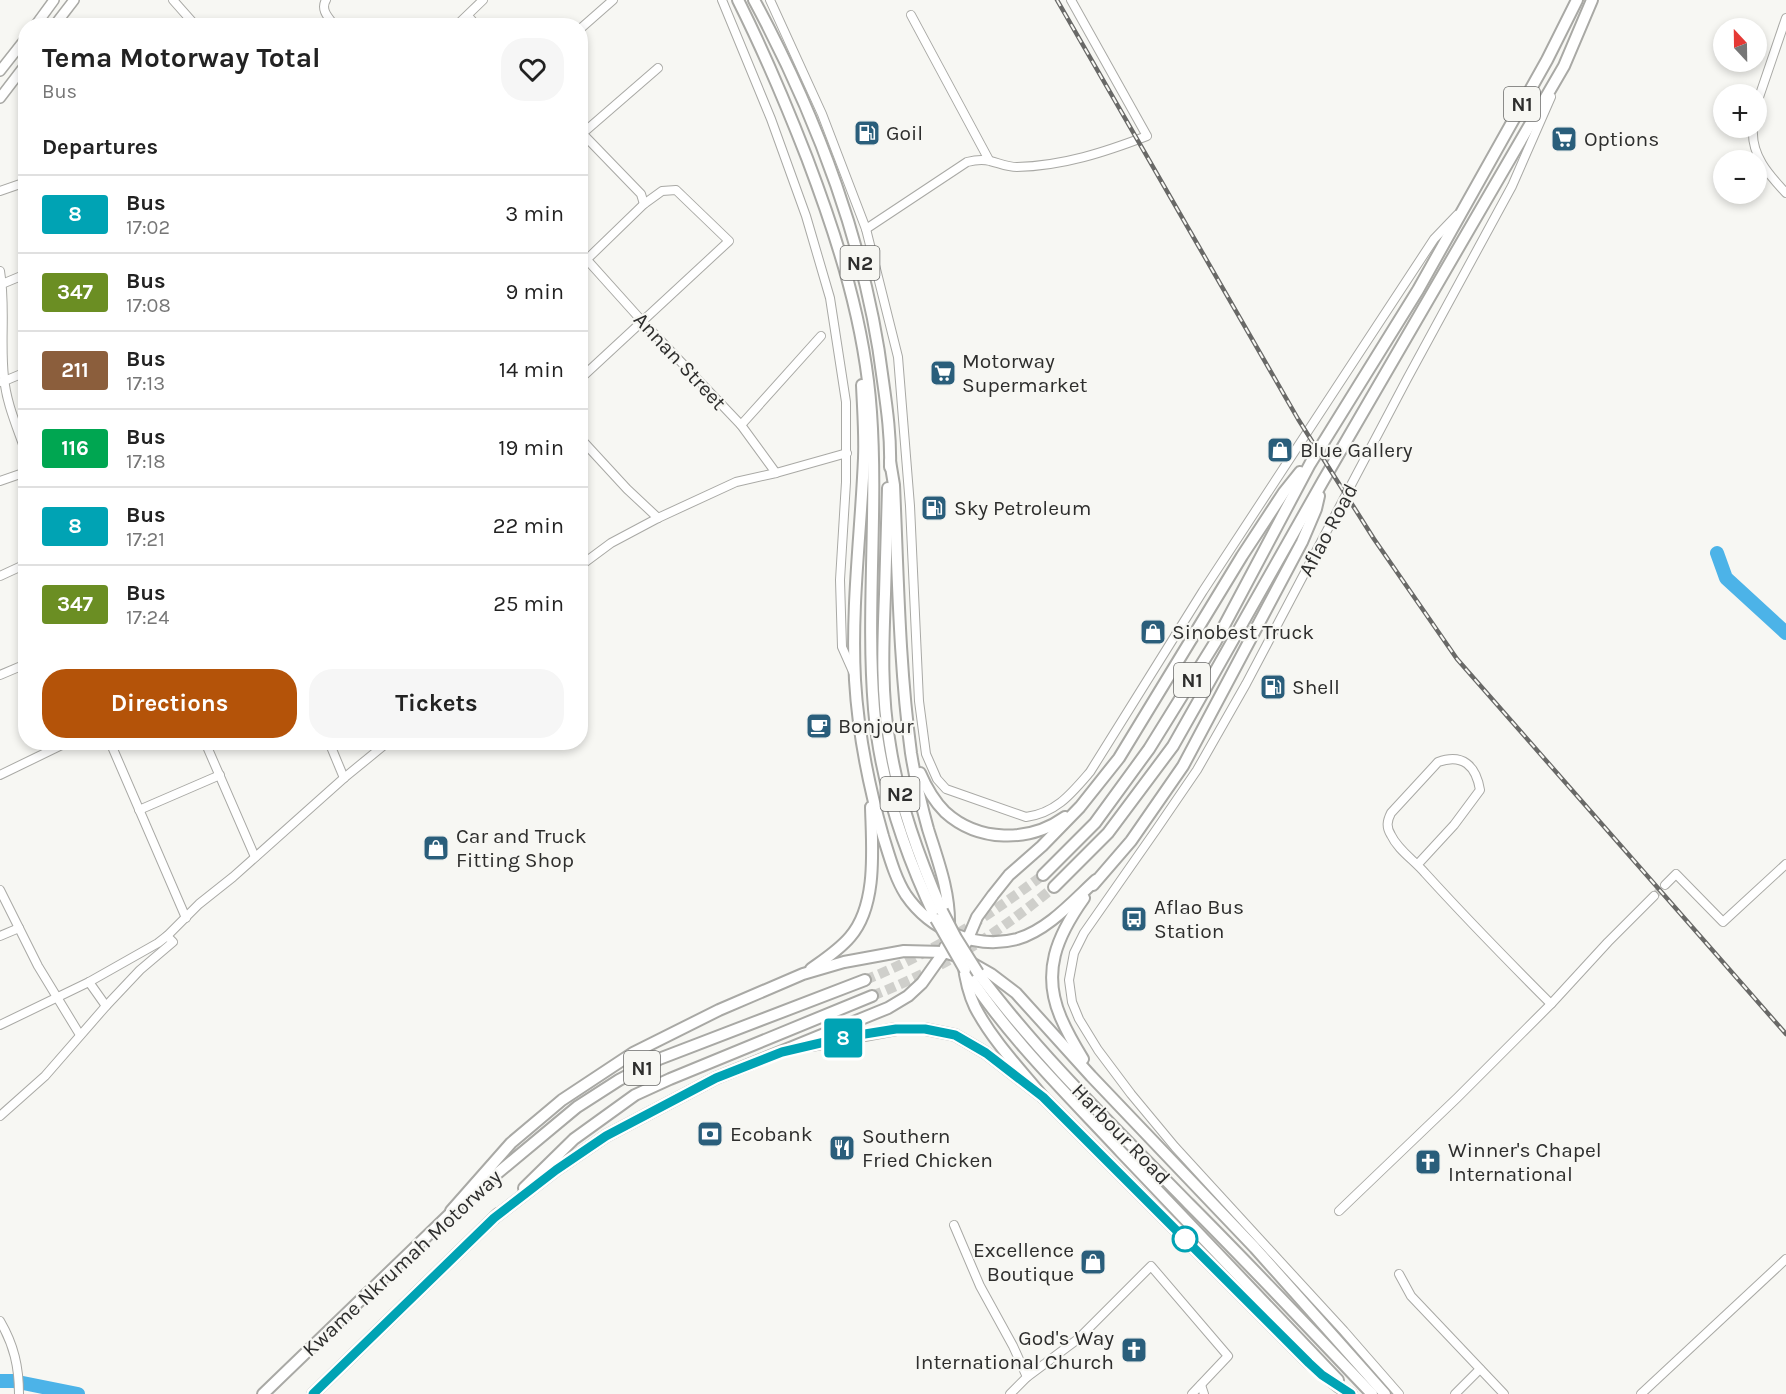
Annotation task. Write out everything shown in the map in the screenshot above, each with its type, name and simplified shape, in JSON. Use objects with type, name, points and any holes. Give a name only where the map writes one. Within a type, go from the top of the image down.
[{"type":"highway","name":"N2","points":[[738,0],[761,45],[787,106],[827,211],[843,261],[864,353],[871,414],[873,541],[871,655],[874,712],[885,775],[910,845]]},
{"type":"highway","name":"N2","points":[[754,0],[794,81],[853,237],[871,307],[881,360],[888,417],[890,461],[883,640],[886,714],[889,744],[910,845]]},
{"type":"highway","name":"N1","points":[[1043,874],[1095,823],[1149,749],[1216,641],[1310,464],[1418,290],[1547,60],[1578,0]]},
{"type":"highway","name":"Aflao Road","points":[[1054,887],[1108,833],[1173,746],[1323,481],[1564,66],[1592,0]]},
{"type":"highway","points":[[803,974],[833,954],[852,935],[866,907],[872,867],[871,792],[855,677],[855,620],[864,456],[861,377],[864,353]]},
{"type":"highway","points":[[494,1218],[556,1170],[606,1136],[716,1078],[888,1008],[908,996],[922,983],[944,952],[949,933],[946,889],[911,755],[901,634],[894,484],[890,461]]},
{"type":"highway","points":[[1310,464],[1300,472],[1278,501],[1242,556],[1119,758],[1080,807],[1042,846],[1009,875],[993,895],[967,938],[963,958],[967,986],[979,1014],[1043,1097],[1309,1363],[1330,1381],[1351,1394]]},
{"type":"highway","points":[[871,792],[890,860],[905,893],[921,914],[949,933],[992,941],[1017,939],[1047,924],[1096,880],[1131,841],[1184,766],[1268,602],[1302,542],[1316,509],[1323,481]]},
{"type":"highway","points":[[911,755],[925,784],[945,812],[967,827],[986,833],[1013,836],[1041,830],[1080,807]]},
{"type":"highway","name":"Harbour Road","points":[[910,845],[966,956],[998,1000],[1067,1078],[1371,1394]]},
{"type":"highway","name":"Harbour Road","points":[[910,845],[917,880],[936,920],[986,1002],[1074,1101],[1351,1394]]},
{"type":"highway","points":[[1091,1076],[1061,1018],[1054,998],[1051,972],[1054,952],[1070,917],[1096,880]]},
{"type":"highway","points":[[451,1211],[511,1143],[571,1094],[633,1053],[719,1010],[803,974],[844,962],[904,951],[944,952],[963,958],[991,974],[1016,993],[1091,1076],[1255,1248],[1385,1394]]},
{"type":"highway","name":"Kwame Nkrumah Motorway","points":[[263,1394],[451,1211],[578,1107],[619,1080],[659,1059],[865,980]]},
{"type":"highway","name":"Kwame Nkrumah Motorway","points":[[313,1394],[574,1139],[635,1095],[670,1078],[872,996]]},
{"type":"highway","points":[[782,1052],[896,1029],[925,1029],[955,1035],[986,1053],[1043,1097]]},
{"type":"main road","points":[[41,18],[54,0]]},
{"type":"main road","points":[[60,18],[74,0]]},
{"type":"main road","points":[[46,11],[52,18]]},
{"type":"main road","points":[[0,71],[18,48]]},
{"type":"main road","points":[[0,98],[18,74]]},
{"type":"street","points":[[173,0],[189,18]]},
{"type":"street","points":[[326,0],[323,6],[329,18]]},
{"type":"street","points":[[466,18],[483,0]]},
{"type":"street","points":[[588,22],[613,0]]},
{"type":"street","points":[[722,0],[771,119],[802,205],[830,298],[846,402],[847,453],[840,580],[842,647],[855,677]]},
{"type":"street","points":[[770,0],[822,114],[866,229],[898,357],[909,488],[919,701],[926,754],[937,779],[946,789],[1026,817],[1048,812],[1068,796],[1090,772],[1203,591],[1434,239],[1464,208]]},
{"type":"street","points":[[866,229],[967,162],[989,160],[1006,166],[1047,165],[1085,158],[1147,136],[1071,0]]},
{"type":"street","points":[[911,15],[989,160]]},
{"type":"street","points":[[1764,84],[1786,18]]},
{"type":"street","name":"Aflao Road","points":[[1069,980],[1074,953],[1084,933],[1197,770],[1245,684],[1512,186],[1564,66]]},
{"type":"street","points":[[588,127],[658,68]]},
{"type":"street","points":[[588,138],[641,194],[644,204]]},
{"type":"street","points":[[1754,138],[1755,150],[1762,165],[1786,193]]},
{"type":"street","points":[[0,191],[18,185]]},
{"type":"street","points":[[588,259],[644,204],[662,192],[676,190],[729,241],[588,372]]},
{"type":"street","name":"Annan Street","points":[[588,259],[642,321],[741,425],[776,472]]},
{"type":"street","points":[[0,271],[2,382],[18,430]]},
{"type":"street","points":[[2,284],[18,277]]},
{"type":"street","points":[[741,425],[821,336]]},
{"type":"street","points":[[2,382],[18,375]]},
{"type":"street","points":[[588,447],[627,489],[658,518]]},
{"type":"street","points":[[588,560],[611,543],[658,518],[736,482],[847,453]]},
{"type":"street","points":[[0,481],[18,475]]},
{"type":"street","points":[[0,576],[18,568]]},
{"type":"street","points":[[0,675],[18,667]]},
{"type":"street","points":[[0,775],[52,750]]},
{"type":"street","points":[[113,750],[186,918]]},
{"type":"street","points":[[209,750],[255,857]]},
{"type":"street","points":[[332,750],[344,778]]},
{"type":"street","points":[[0,1025],[89,982],[167,936],[199,904],[378,750]]},
{"type":"street","points":[[1418,864],[1454,825],[1480,790],[1478,777],[1471,765],[1448,758],[1438,762],[1391,813],[1387,822],[1389,832],[1395,843],[1418,864],[1472,926],[1551,1004]]},
{"type":"street","points":[[139,810],[219,775]]},
{"type":"street","points":[[1665,885],[1676,874],[1723,922],[1786,864]]},
{"type":"street","points":[[0,890],[39,966],[80,1035]]},
{"type":"street","points":[[1339,1211],[1551,1004],[1654,896]]},
{"type":"street","points":[[0,936],[19,928]]},
{"type":"street","points":[[0,1116],[45,1076],[140,970],[173,942],[167,936]]},
{"type":"street","name":"Harbour Road","points":[[1069,980],[1072,1002],[1079,1019],[1098,1050],[1131,1094],[1175,1147],[1399,1394]]},
{"type":"street","points":[[89,982],[106,1006]]},
{"type":"street","points":[[954,1225],[980,1286],[1027,1377]]},
{"type":"street","points":[[1641,1394],[1786,1259]]},
{"type":"street","points":[[1010,1394],[1027,1377],[1077,1340],[1151,1266],[1228,1356],[1192,1394]]},
{"type":"street","points":[[1399,1274],[1411,1296],[1504,1394]]},
{"type":"street","points":[[0,1321],[16,1357],[19,1394]]},
{"type":"street","points":[[1455,1394],[1480,1369]]},
{"type":"street","points":[[1201,1385],[1204,1394]]},
{"type":"waterway","points":[[1717,553],[1726,578],[1786,633]]},
{"type":"waterway","points":[[0,1381],[13,1381],[78,1394]]},
{"type":"tunnel","points":[[865,980],[913,959],[958,934],[1043,875]]},
{"type":"tunnel","points":[[1654,896],[1665,885]]},
{"type":"tunnel","points":[[872,996],[922,974],[968,949],[1011,921],[1054,887]]},
{"type":"railway","points":[[1057,0],[1298,419],[1374,539],[1457,659],[1786,1034]]},
{"type":"bus line","name":"8","points":[[313,1394],[494,1218],[556,1170],[606,1136],[716,1078],[782,1052],[846,1037],[896,1029],[925,1029],[955,1035],[986,1053],[1043,1097],[1309,1363],[1322,1375],[1351,1394]]},
{"type":"place","name":"Goil","points":[[867,133]]},
{"type":"place","name":"Options","points":[[1564,139]]},
{"type":"place","name":"Motorway Supermarket","points":[[943,373]]},
{"type":"place","name":"Blue Gallery","points":[[1280,450]]},
{"type":"place","name":"Sky Petroleum","points":[[934,508]]},
{"type":"place","name":"Sinobest Truck","points":[[1153,632]]},
{"type":"place","name":"Shell","points":[[1273,687]]},
{"type":"place","name":"Bonjour","points":[[819,726]]},
{"type":"place","name":"Car and Truck Fitting Shop","points":[[436,848]]},
{"type":"place","name":"Aflao Bus Station","points":[[1134,919]]},
{"type":"place","name":"Ecobank","points":[[710,1134]]},
{"type":"place","name":"Southern Fried Chicken","points":[[842,1148]]},
{"type":"place","name":"Winner's Chapel International","points":[[1428,1162]]},
{"type":"place","name":"Excellence Boutique","points":[[1093,1262]]},
{"type":"place","name":"God's Way International Church","points":[[1134,1350]]}]
